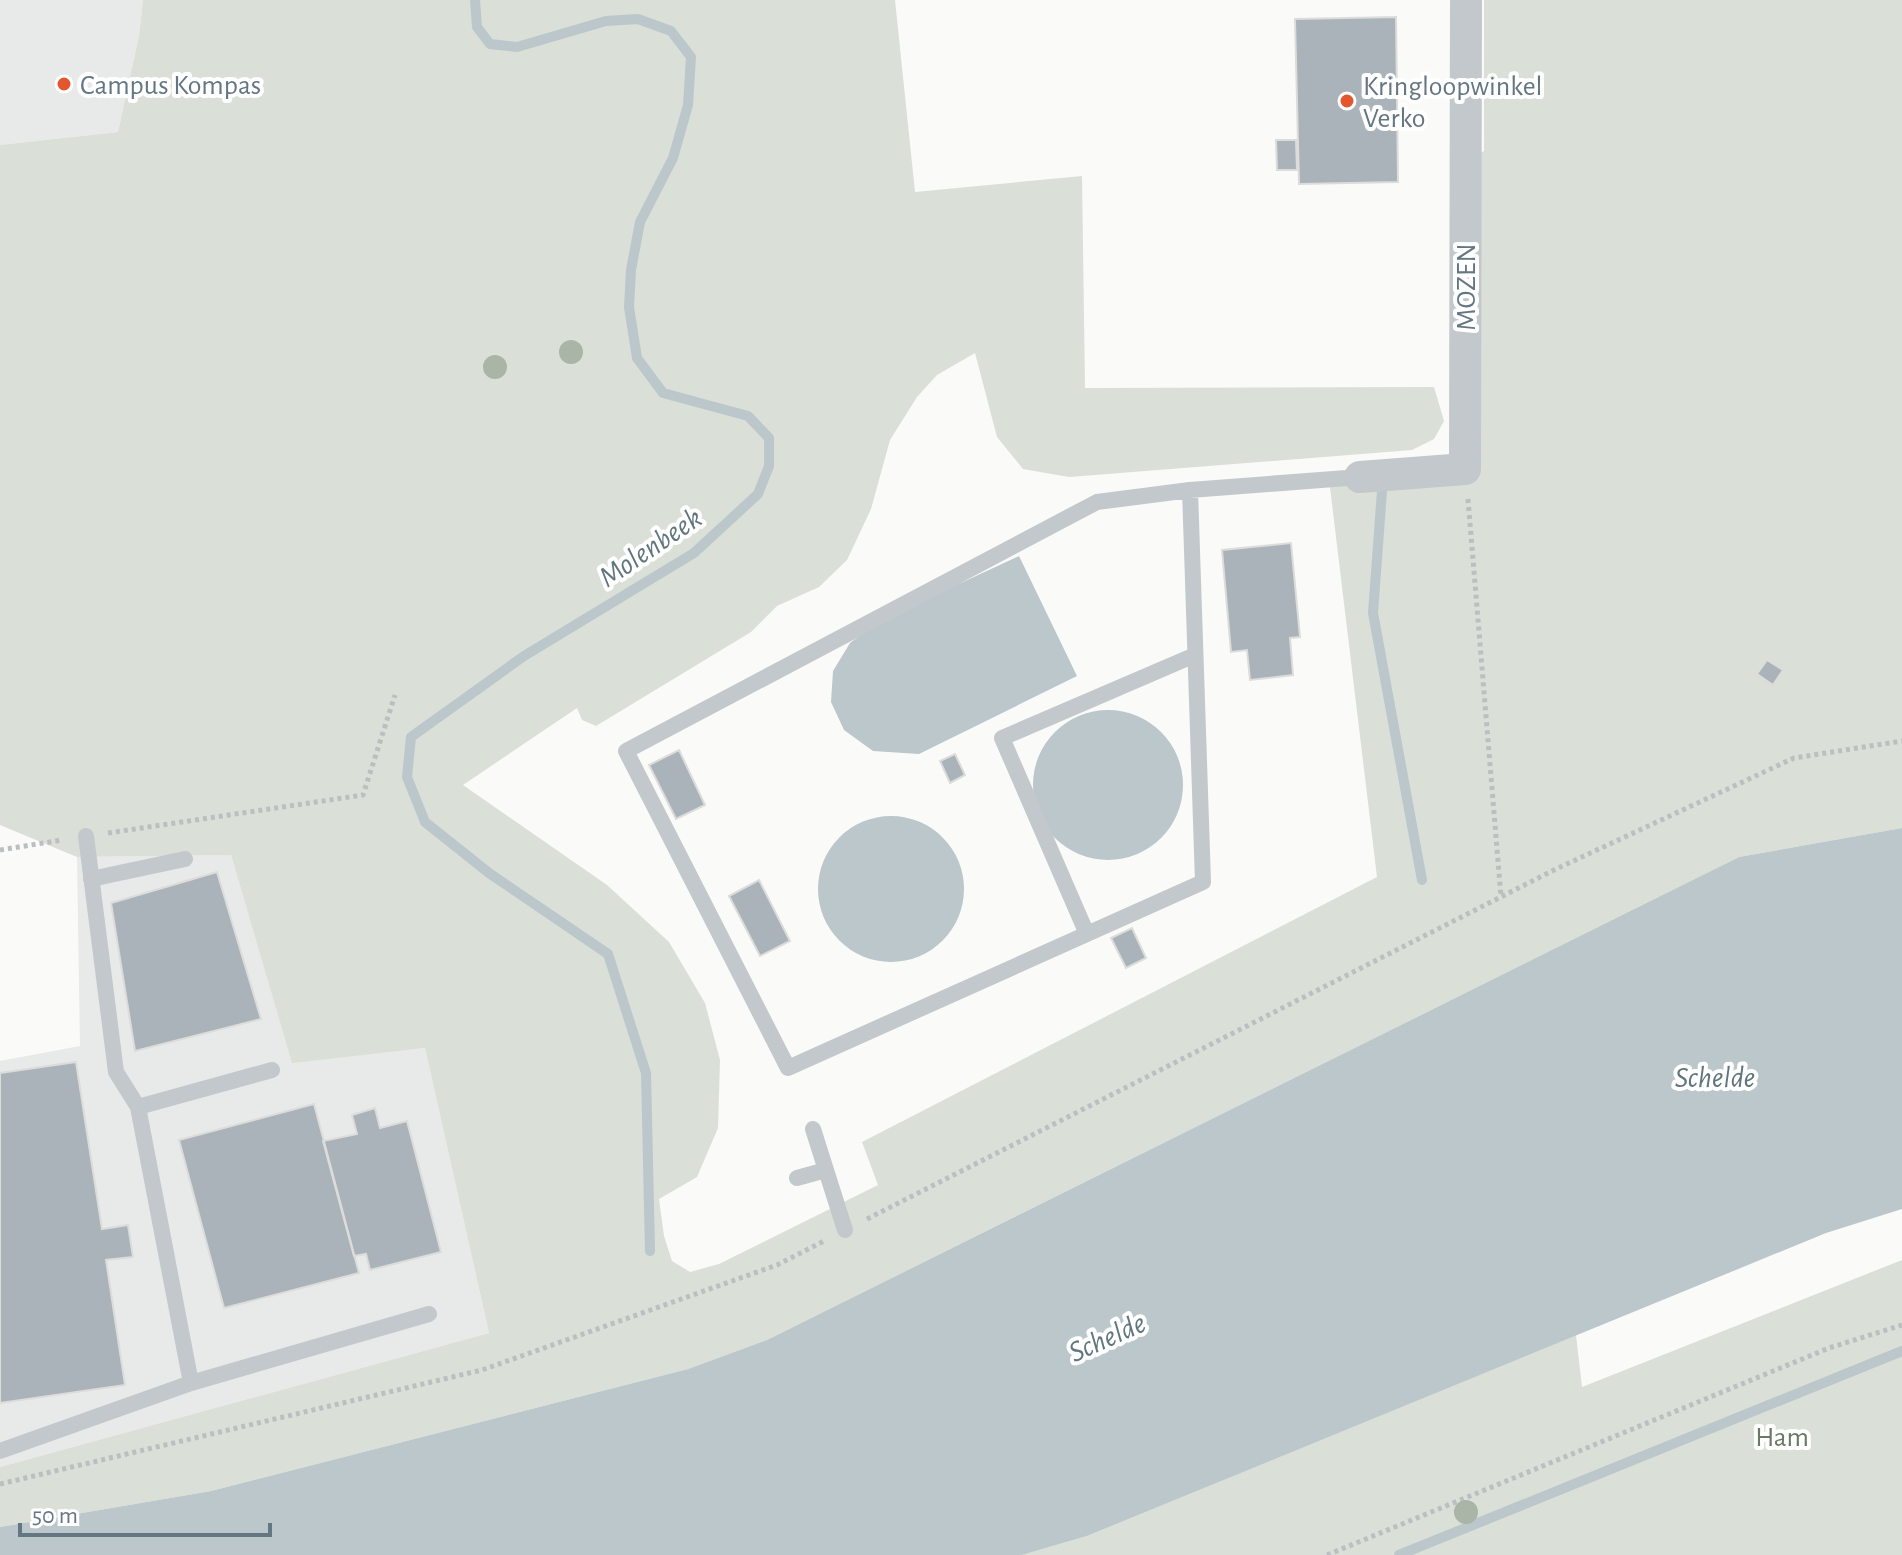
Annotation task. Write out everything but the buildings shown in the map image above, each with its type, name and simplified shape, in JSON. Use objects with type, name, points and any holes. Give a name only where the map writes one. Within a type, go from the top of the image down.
[{"type":"street","name":"MOZEN","points":[[1465,469],[1466,0]]},
{"type":"street","points":[[1360,477],[1465,469]]},
{"type":"lane","points":[[1190,490],[1203,882],[788,1068],[626,751],[1097,502],[1190,490],[1360,477]]},
{"type":"lane","points":[[1087,934],[1002,738],[1195,655]]},
{"type":"lane","points":[[86,836],[116,1072],[138,1107],[191,1383]]},
{"type":"lane","points":[[91,879],[185,859]]},
{"type":"lane","points":[[138,1107],[272,1070]]},
{"type":"lane","points":[[813,1129],[845,1230]]},
{"type":"lane","points":[[797,1178],[826,1170]]},
{"type":"lane","points":[[0,1451],[191,1383],[429,1314]]},
{"type":"path","points":[[1465,469],[1501,897]]},
{"type":"path","points":[[0,850],[363,795],[395,695]]},
{"type":"path","points":[[0,1484],[482,1370],[777,1265],[1501,897],[1794,758],[1902,741]]},
{"type":"path","points":[[1327,1555],[1829,1348],[1902,1325]]},
{"type":"shaded area","name":"Campus Kompas","points":[[0,0],[143,0],[139,36],[118,132],[0,145]]},
{"type":"shaded area","points":[[231,855],[292,1062],[425,1048],[489,1333],[0,1467],[0,1061],[80,1046],[77,857]]},
{"type":"green space","points":[[143,0],[895,0],[915,192],[1082,176],[1085,388],[1434,387],[1444,421],[1434,439],[1412,450],[1069,477],[1023,469],[997,437],[975,353],[937,375],[917,397],[890,440],[871,509],[847,560],[819,587],[777,606],[751,632],[596,726],[582,720],[577,708],[463,785],[607,885],[669,942],[705,1003],[720,1060],[718,1128],[697,1177],[659,1199],[664,1236],[672,1261],[690,1272],[719,1264],[878,1185],[862,1142],[1377,877],[1329,479],[1465,469],[1465,162],[1484,151],[1484,0],[1902,0],[1902,828],[1739,857],[767,1340],[688,1369],[211,1491],[0,1527],[0,1467],[489,1333],[425,1048],[292,1063],[231,855],[77,857],[0,825],[0,145],[118,132],[139,36]]},
{"type":"green space","name":"Ham","points":[[1902,1260],[1902,1555],[1022,1555],[1087,1536],[1576,1335],[1582,1387]]},
{"type":"water","points":[[1019,556],[1077,676],[919,754],[873,751],[844,730],[831,702],[833,671],[850,643],[881,620]]},
{"type":"water","points":[[1108,710],[1137,715],[1161,732],[1178,756],[1183,785],[1178,814],[1161,838],[1137,855],[1108,860],[1079,855],[1055,838],[1038,814],[1033,785],[1038,756],[1055,732],[1079,715]]},
{"type":"water","points":[[891,816],[919,822],[943,837],[958,861],[964,889],[958,917],[943,941],[919,956],[891,962],[863,956],[839,941],[824,917],[818,889],[824,861],[839,837],[863,822]]},
{"type":"water","name":"Schelde","points":[[1902,828],[1902,1209],[1826,1233],[1087,1536],[1022,1555],[0,1555],[0,1527],[211,1491],[688,1369],[767,1340],[1739,857]]},
{"type":"waterway","name":"Molenbeek","points":[[475,0],[477,27],[490,44],[517,47],[606,21],[638,19],[671,31],[691,57],[688,105],[673,158],[640,222],[631,270],[629,307],[637,358],[663,393],[748,416],[769,438],[769,466],[758,494],[694,553],[524,656],[411,737],[407,777],[425,822],[489,873],[608,954],[646,1073],[650,1251]]},
{"type":"waterway","points":[[1382,491],[1373,613],[1422,880]]},
{"type":"waterway","points":[[1399,1555],[1902,1351]]},
{"type":"place","name":"Campus Kompas","points":[[64,84]]},
{"type":"place","name":"Kringloopwinkel Verko","points":[[1347,101]]}]
